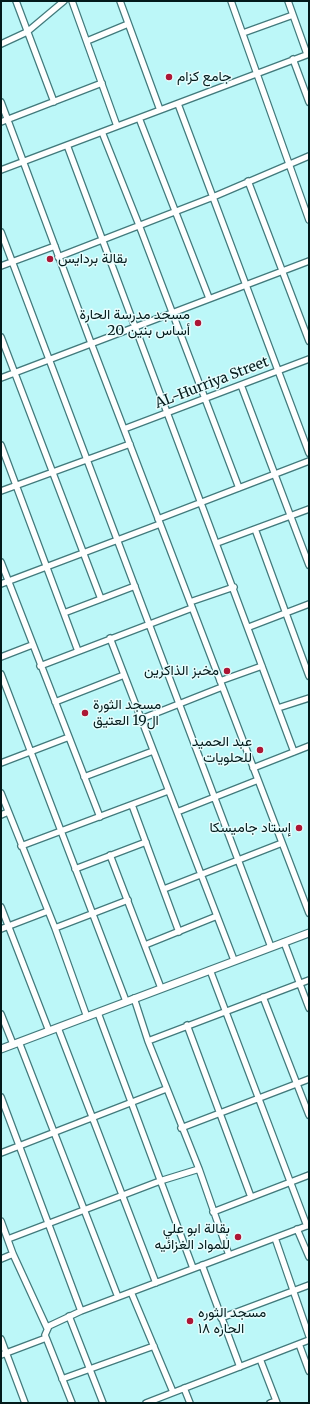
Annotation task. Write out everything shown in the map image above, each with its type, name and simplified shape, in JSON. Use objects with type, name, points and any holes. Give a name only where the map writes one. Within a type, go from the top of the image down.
[{"type":"street","points":[[16,1],[54,102]]},
{"type":"street","points":[[1,44],[27,32],[64,1]]},
{"type":"street","points":[[72,1],[118,126]]},
{"type":"street","points":[[120,1],[160,110]]},
{"type":"street","points":[[231,1],[258,73],[309,220]]},
{"type":"street","points":[[1,170],[308,54],[288,1]]},
{"type":"street","points":[[243,33],[293,15]]},
{"type":"street","points":[[87,41],[128,24]]},
{"type":"street","points":[[293,59],[309,102]]},
{"type":"street","points":[[1,122],[102,83]]},
{"type":"street","points":[[1,102],[58,257],[309,913]]},
{"type":"street","points":[[178,104],[309,453]]},
{"type":"street","points":[[139,118],[209,298]]},
{"type":"street","points":[[102,132],[239,488]]},
{"type":"street","points":[[67,145],[249,627],[294,752]]},
{"type":"street","points":[[58,257],[214,197],[248,181],[309,156]]},
{"type":"street","points":[[248,181],[309,341]]},
{"type":"street","points":[[1,232],[271,947]]},
{"type":"street","points":[[1,266],[55,246]]},
{"type":"street","points":[[1,378],[309,261]]},
{"type":"street","points":[[1,337],[101,599]]},
{"type":"street","name":"AL-Hurriya Street","points":[[124,429],[309,359]]},
{"type":"street","points":[[241,385],[309,565]]},
{"type":"street","points":[[1,491],[130,444]]},
{"type":"street","points":[[1,445],[78,650]]},
{"type":"street","points":[[1,584],[118,540],[201,502],[309,461]]},
{"type":"street","points":[[217,543],[309,509]]},
{"type":"street","points":[[255,529],[287,612],[309,676]]},
{"type":"street","points":[[1,562],[40,666],[100,817]]},
{"type":"street","points":[[64,613],[135,586]]},
{"type":"street","points":[[40,666],[78,650],[149,624],[234,587]]},
{"type":"street","points":[[249,627],[309,604]]},
{"type":"street","points":[[110,638],[234,960]]},
{"type":"street","points":[[1,657],[32,644]]},
{"type":"street","points":[[220,681],[262,666]]},
{"type":"street","points":[[1,674],[126,1001]]},
{"type":"street","points":[[55,702],[124,676]]},
{"type":"street","points":[[141,718],[222,687]]},
{"type":"street","points":[[278,708],[309,698]]},
{"type":"street","points":[[1,763],[68,737]]},
{"type":"street","points":[[253,768],[309,746]]},
{"type":"street","points":[[84,777],[153,751]]},
{"type":"street","points":[[177,812],[258,780]]},
{"type":"street","points":[[21,846],[168,791]]},
{"type":"street","points":[[1,793],[55,928],[88,1017]]},
{"type":"street","points":[[132,805],[179,932]]},
{"type":"street","points":[[1,815],[8,812]]},
{"type":"street","points":[[75,869],[146,842]]},
{"type":"street","points":[[164,889],[282,843]]},
{"type":"street","points":[[110,855],[161,988]]},
{"type":"street","points":[[55,928],[128,900]]},
{"type":"street","points":[[1,907],[48,1031]]},
{"type":"street","points":[[1,929],[48,911]]},
{"type":"street","points":[[145,945],[217,916]]},
{"type":"street","points":[[1,1049],[309,933]]},
{"type":"street","points":[[284,942],[309,1008]]},
{"type":"street","points":[[47,1328],[81,1311],[308,1225],[290,1182],[210,970]]},
{"type":"street","points":[[148,1041],[186,1025],[309,980]]},
{"type":"street","points":[[263,997],[309,1115]]},
{"type":"street","points":[[134,998],[148,1041],[198,1169],[229,1255]]},
{"type":"street","points":[[98,1013],[130,1103],[193,1268]]},
{"type":"street","points":[[1,1014],[16,1043],[55,1132],[118,1297]]},
{"type":"street","points":[[186,1025],[251,1197]]},
{"type":"street","points":[[58,1028],[156,1283]]},
{"type":"street","points":[[181,1128],[309,1080]]},
{"type":"street","points":[[1,1153],[166,1089]]},
{"type":"street","points":[[1,1097],[81,1311]]},
{"type":"street","points":[[8,1239],[160,1181],[198,1169]]},
{"type":"street","points":[[213,1212],[309,1175]]},
{"type":"street","points":[[1,1221],[13,1254],[47,1328],[46,1338],[72,1403]]},
{"type":"street","points":[[297,1229],[309,1257]]},
{"type":"street","points":[[275,1238],[309,1336]]},
{"type":"street","points":[[1,1259],[13,1254]]},
{"type":"street","points":[[202,1265],[240,1367]]},
{"type":"street","points":[[221,1318],[309,1285]]},
{"type":"street","points":[[131,1292],[173,1392]]},
{"type":"street","points":[[69,1316],[103,1403]]},
{"type":"street","points":[[4,1354],[46,1338]]},
{"type":"street","points":[[1,1339],[4,1354],[25,1403]]},
{"type":"street","points":[[146,1403],[309,1340]]},
{"type":"street","points":[[299,1344],[309,1371]]},
{"type":"street","points":[[62,1379],[154,1346]]},
{"type":"street","points":[[260,1359],[277,1402],[270,1403]]},
{"type":"street","points":[[184,1388],[190,1403]]},
{"type":"place","name":"جامع كزام","points":[[169,77]]},
{"type":"place","name":"بقالة بردايس","points":[[50,259]]},
{"type":"place","name":"مسجد مدرسة الحارة 20 أساس بنين","points":[[198,323]]},
{"type":"place","name":"مخبز الذاكرين","points":[[227,671]]},
{"type":"place","name":"مسجد الثورة ال19 العتيق","points":[[85,713]]},
{"type":"place","name":"عبد الحميد للحلويات","points":[[260,750]]},
{"type":"place","name":"إستاد جاميسكا","points":[[299,828]]},
{"type":"place","name":"بقالة ابو علي للمواد الغزائيه","points":[[238,1237]]},
{"type":"place","name":"مسجد الثوره الحاره ١٨","points":[[190,1321]]}]
